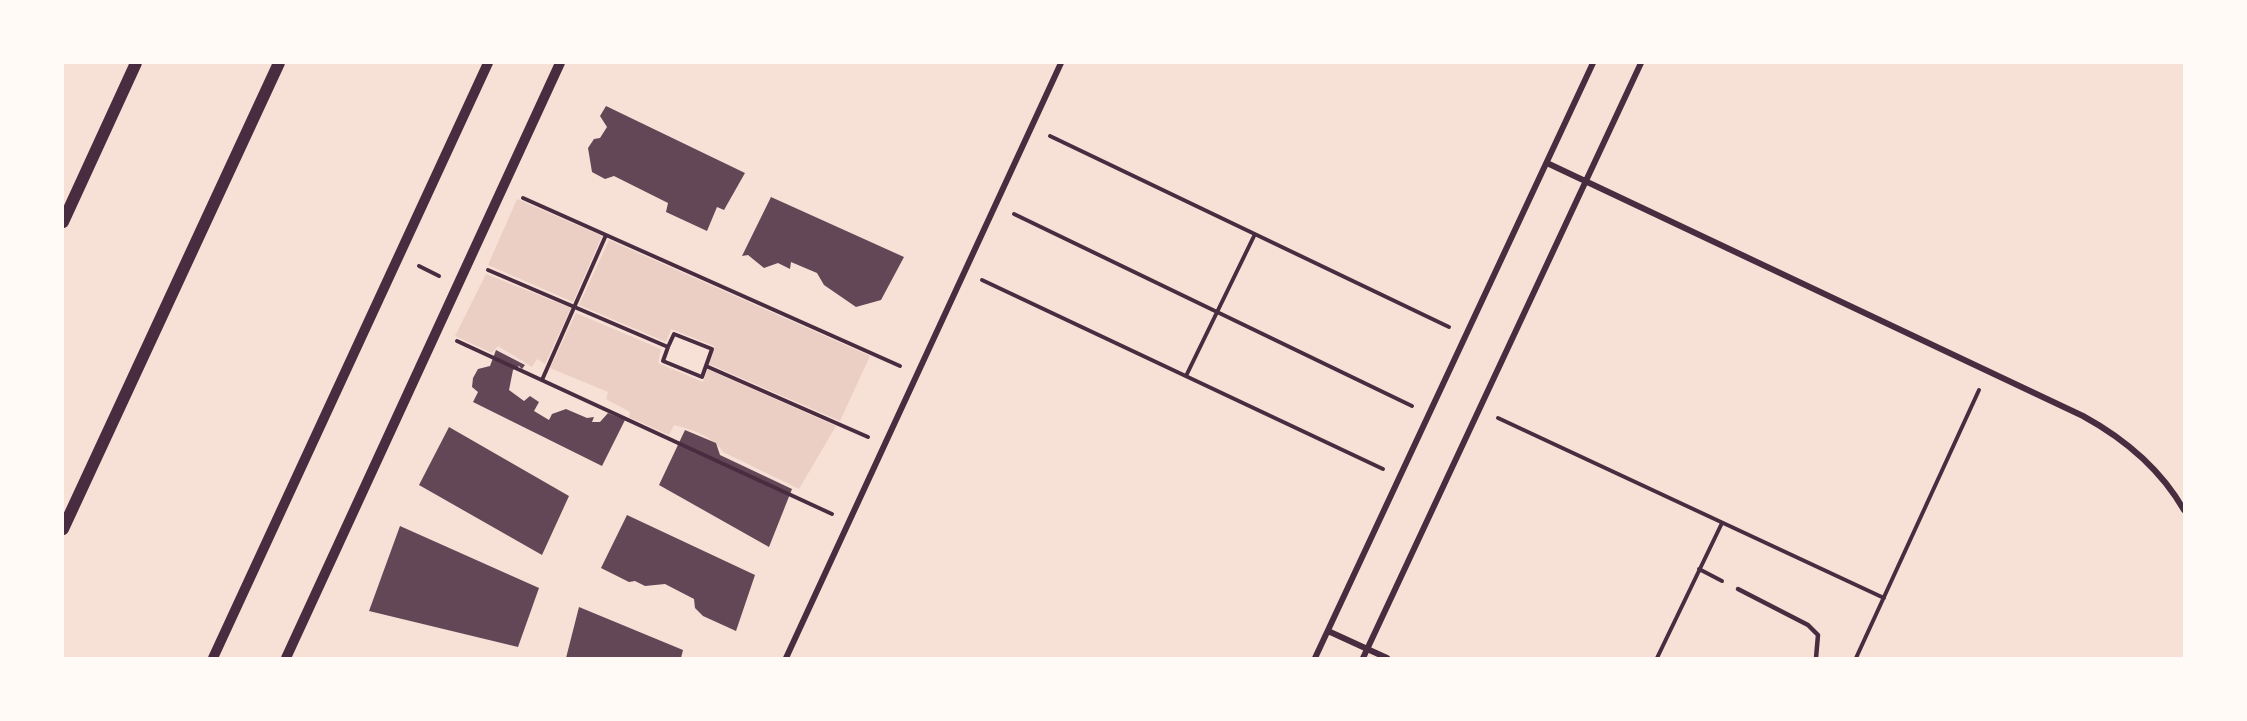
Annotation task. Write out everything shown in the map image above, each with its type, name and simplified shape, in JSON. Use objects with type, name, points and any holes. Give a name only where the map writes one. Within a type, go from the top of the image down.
[{"type":"main road","points":[[63,222],[136,63]]},
{"type":"main road","points":[[63,529],[279,63]]},
{"type":"street","points":[[213,658],[488,63]]},
{"type":"street","points":[[286,658],[560,63]]},
{"type":"street","points":[[786,658],[1061,63]]},
{"type":"street","points":[[1315,658],[1593,63]]},
{"type":"street","points":[[1363,658],[1641,63]]},
{"type":"street","points":[[1547,163],[1988,370],[2113,432],[2140,454],[2163,479],[2184,510]]},
{"type":"street","points":[[1328,632],[1387,658]]},
{"type":"lane","points":[[1738,590],[1808,625],[1818,635],[1816,658]]},
{"type":"path","points":[[1031,127],[1466,335]]},
{"type":"path","points":[[502,189],[917,374]]},
{"type":"path","points":[[995,205],[1429,415]]},
{"type":"path","points":[[1186,376],[1255,234]]},
{"type":"path","points":[[542,380],[606,235]]},
{"type":"path","points":[[399,256],[457,285]]},
{"type":"path","points":[[468,262],[668,347]]},
{"type":"path","points":[[964,272],[1400,477]]},
{"type":"path","points":[[437,331],[849,521]]},
{"type":"path","points":[[674,334],[712,349],[702,377],[663,361],[668,347],[674,334]]},
{"type":"path","points":[[706,366],[885,445]]},
{"type":"path","points":[[1856,658],[1988,370]]},
{"type":"path","points":[[1479,410],[1884,598]]},
{"type":"path","points":[[1657,658],[1722,523]]},
{"type":"shaded area","points":[[517,199],[602,236],[573,302],[488,265]]},
{"type":"shaded area","points":[[609,240],[870,356],[840,421],[709,364],[714,346],[671,329],[666,342],[579,305]]},
{"type":"shaded area","points":[[486,274],[571,308],[545,364],[537,359],[532,367],[498,346],[492,353],[455,336]]},
{"type":"shaded area","points":[[576,313],[661,349],[658,363],[703,382],[707,369],[836,426],[799,489],[723,452],[714,442],[695,431],[674,425],[669,435],[629,417],[630,412],[606,399],[608,392],[550,368]]},
{"type":"building","points":[[606,106],[745,173],[724,210],[717,207],[707,231],[666,212],[668,203],[614,176],[605,179],[592,172],[588,148],[594,139],[600,138],[607,127],[600,116]]},
{"type":"building","points":[[771,197],[904,257],[881,300],[856,307],[824,285],[817,273],[791,262],[790,269],[778,263],[764,268],[748,255],[742,256]]},
{"type":"building","points":[[496,350],[525,365],[522,369],[519,366],[513,370],[509,390],[524,401],[530,396],[539,402],[534,411],[549,420],[552,414],[566,409],[587,418],[594,417],[592,422],[600,422],[608,413],[625,420],[602,466],[473,402],[478,392],[472,387],[473,378],[478,369],[490,366]]},
{"type":"building","points":[[449,427],[569,496],[542,555],[419,485]]},
{"type":"building","points":[[685,430],[716,443],[720,455],[792,489],[769,547],[659,485]]},
{"type":"building","points":[[627,515],[755,575],[736,631],[703,616],[695,608],[694,599],[665,584],[645,586],[635,581],[629,582],[601,568]]},
{"type":"building","points":[[400,526],[539,588],[518,647],[369,611]]},
{"type":"building","points":[[579,607],[683,650],[681,658],[566,658]]}]
